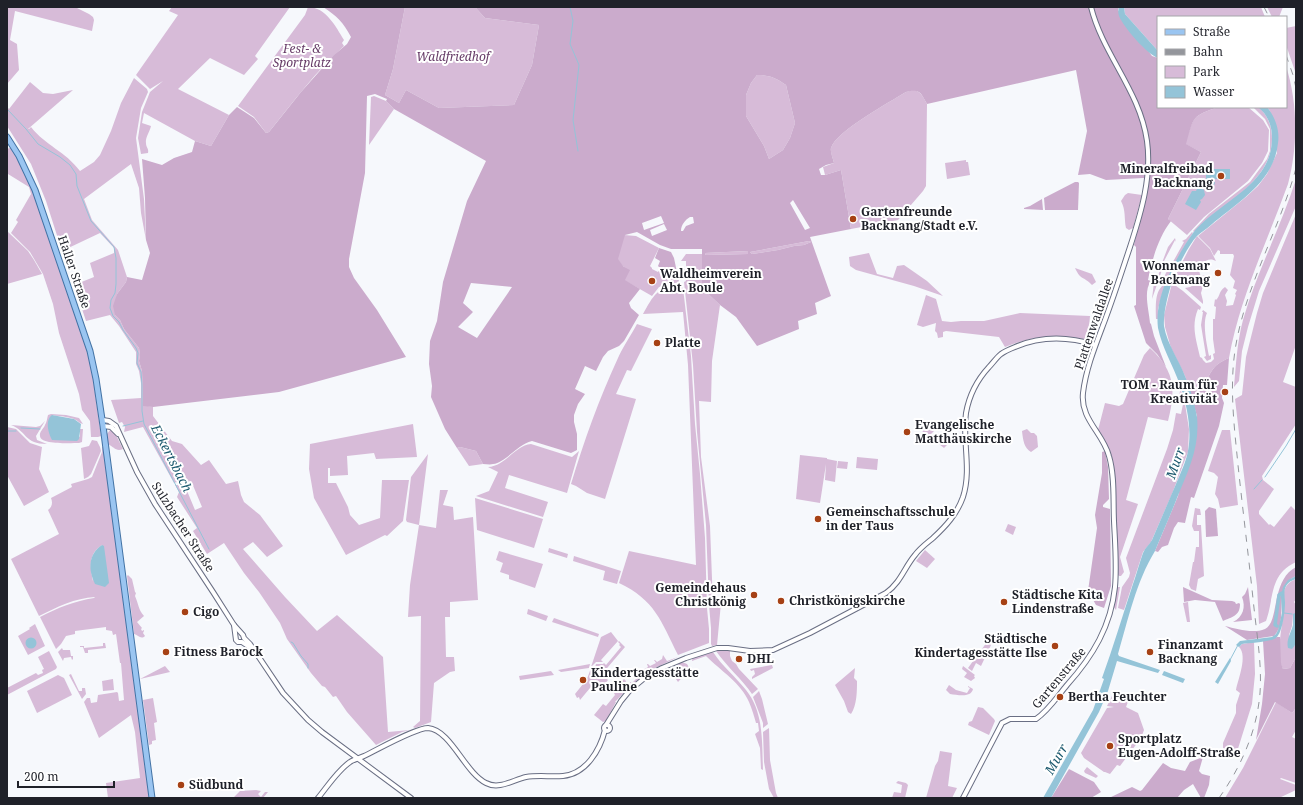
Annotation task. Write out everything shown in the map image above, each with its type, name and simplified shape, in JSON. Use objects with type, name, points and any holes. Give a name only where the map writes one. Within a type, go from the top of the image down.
[{"type":"main road","name":"Haller Straße","points":[[7,137],[19,156],[32,184],[90,351],[96,375],[104,426],[151,798]]},
{"type":"street","name":"Plattenwaldallee","points":[[1091,7],[1095,23],[1104,43],[1137,103],[1142,116],[1148,155],[1148,178],[1142,207],[1119,279],[1094,345],[1083,394],[1083,402],[1087,418],[1107,450],[1112,469],[1116,579]]},
{"type":"street","points":[[318,798],[350,762],[423,729],[431,729],[442,735],[481,780],[488,784],[502,785],[528,777],[564,776],[579,771],[594,755],[605,731],[610,729],[608,724],[621,701],[641,680],[662,668],[717,648],[750,651],[773,650],[810,633],[865,604],[893,587],[905,572],[914,556],[950,521],[962,498],[968,469],[965,432],[966,414],[970,397],[983,373],[997,357],[1004,352],[1030,342],[1065,338],[1094,345]]},
{"type":"street","name":"Sulzbacher Straße","points":[[102,420],[109,420],[114,424],[137,472],[155,504],[228,613],[234,625],[244,636],[243,640],[254,651],[283,693],[298,710],[322,732],[411,798]]},
{"type":"street","points":[[104,426],[113,428],[121,437]]},
{"type":"street","name":"Gartenstraße","points":[[964,798],[1002,723],[1010,719],[1034,720],[1039,717],[1077,675],[1096,649],[1107,622],[1114,598],[1116,579]]},
{"type":"street","name":"Sulzbacher Straße","points":[[234,625],[236,640],[238,642],[243,640]]},
{"type":"street","points":[[235,636],[241,633]]},
{"type":"green space","points":[[7,7],[75,7],[93,17],[94,20],[92,31],[15,11],[10,40],[17,44],[19,70],[7,84]]},
{"type":"green space","points":[[172,7],[290,7],[255,56],[258,59],[244,75],[210,58],[178,89],[229,115],[211,146],[195,141],[144,113],[142,123],[151,126],[146,141],[148,153],[141,154],[138,138],[142,112],[150,92],[163,81],[150,89],[136,75],[178,15],[169,11]]},
{"type":"green space","name":"Fest- & Sportplatz","points":[[308,7],[320,10],[330,19],[344,40],[342,43],[344,46],[314,76],[269,132],[266,133],[254,117],[238,106],[305,15]]},
{"type":"green space","name":"Waldfriedhof","points":[[405,7],[475,7],[485,18],[539,25],[532,65],[514,105],[439,108],[406,90],[399,103],[385,95],[393,69]]},
{"type":"green space","points":[[1124,7],[1261,7],[1265,16],[1157,16],[1157,50],[1125,14]]},
{"type":"green space","points":[[1267,7],[1283,7],[1279,16],[1272,16]]},
{"type":"green space","points":[[1296,26],[1296,74],[1287,48],[1287,28]]},
{"type":"green space","points":[[1287,70],[1295,110],[1294,155],[1288,184],[1247,291],[1229,358],[1215,366],[1203,388],[1189,389],[1185,376],[1171,348],[1165,327],[1164,315],[1172,283],[1201,307],[1200,310],[1198,309],[1195,321],[1196,338],[1200,357],[1206,363],[1211,362],[1214,359],[1213,354],[1215,353],[1213,319],[1215,319],[1215,299],[1216,300],[1218,298],[1221,290],[1225,287],[1228,290],[1225,295],[1227,301],[1226,306],[1233,305],[1236,295],[1237,290],[1233,288],[1235,281],[1230,275],[1234,256],[1233,254],[1220,254],[1220,251],[1218,250],[1214,256],[1210,248],[1198,236],[1246,197],[1258,186],[1267,174],[1277,153],[1270,111],[1268,108],[1287,108]]},
{"type":"green space","points":[[757,75],[773,77],[786,85],[795,123],[790,138],[783,150],[769,159],[764,146],[746,116],[746,95],[751,83]]},
{"type":"green space","points":[[134,78],[147,89],[148,92],[141,108],[136,138],[144,199],[146,240],[141,213],[139,188],[131,164],[84,199],[92,220],[118,250],[127,277],[126,282],[117,294],[115,315],[139,348],[139,361],[142,371],[143,405],[153,407],[153,416],[172,441],[182,444],[201,465],[209,460],[226,484],[238,481],[244,502],[260,515],[283,546],[267,557],[253,542],[243,549],[317,631],[337,615],[383,657],[388,732],[410,730],[402,732],[376,745],[347,712],[336,696],[333,697],[311,673],[287,639],[280,623],[224,543],[207,554],[193,531],[197,528],[177,497],[179,492],[175,485],[178,485],[177,482],[174,483],[143,427],[124,432],[125,427],[122,422],[119,423],[111,400],[141,398],[141,383],[136,364],[136,352],[110,315],[86,321],[74,285],[94,277],[90,263],[114,253],[114,248],[100,233],[62,251],[46,201],[31,164],[7,126],[7,107],[9,109],[30,82],[43,93],[53,94],[73,90],[28,129],[31,127],[37,134],[68,158],[80,171],[94,162],[100,155],[111,131],[121,103]],"holes":[[[192,483],[202,507],[195,510],[185,486]]]},
{"type":"green space","points":[[913,90],[920,93],[927,104],[926,186],[898,220],[851,229],[841,170],[825,175],[823,167],[834,163],[831,148],[835,141],[853,125],[906,92]]},
{"type":"green space","points":[[374,96],[386,101],[394,109],[369,145],[371,97]]},
{"type":"green space","name":"Mineralfreibad Backnang","points":[[1216,108],[1249,108],[1263,120],[1269,130],[1268,151],[1262,163],[1248,181],[1204,217],[1187,235],[1168,219],[1201,152],[1185,144],[1192,123],[1203,113]]},
{"type":"green space","points":[[1254,108],[1260,108],[1263,111],[1269,122],[1271,130],[1272,139],[1270,154],[1264,168],[1243,192],[1194,232],[1193,231],[1209,214],[1250,182],[1267,159],[1270,151],[1270,129],[1265,119]]},
{"type":"green space","points":[[12,147],[31,183],[84,340],[92,371],[101,436],[98,437],[91,437],[90,421],[82,410],[79,394],[59,333],[53,304],[43,274],[30,252],[11,233],[18,222],[16,220],[31,194],[29,187],[8,174],[7,175],[7,149]]},
{"type":"green space","points":[[966,160],[966,162],[968,162],[970,175],[947,179],[945,163]]},
{"type":"green space","points":[[1296,179],[1296,206],[1259,291],[1242,351],[1239,381],[1234,387],[1238,345],[1243,320],[1255,284]]},
{"type":"green space","points":[[1128,193],[1142,195],[1133,228],[1129,230],[1126,228],[1123,204],[1121,201]]},
{"type":"green space","points":[[1296,214],[1296,345],[1283,382],[1296,387],[1296,424],[1262,476],[1263,480],[1274,489],[1259,511],[1259,514],[1269,525],[1270,524],[1274,527],[1291,506],[1296,511],[1296,562],[1281,573],[1277,579],[1266,621],[1259,624],[1257,586],[1235,399],[1242,395],[1246,357],[1263,293]]},
{"type":"green space","points":[[7,231],[28,251],[42,274],[7,284]]},
{"type":"green space","points":[[1192,232],[1193,233],[1168,278],[1165,278],[1164,277],[1167,271],[1184,242],[1182,241]]},
{"type":"green space","points":[[624,235],[636,236],[659,248],[650,266],[658,272],[663,270],[679,282],[659,287],[652,296],[624,280],[624,267],[617,259]]},
{"type":"green space","points":[[1197,236],[1210,249],[1216,261],[1206,261],[1200,269],[1201,276],[1207,275],[1209,282],[1196,281],[1184,286],[1174,278]]},
{"type":"green space","points":[[1175,238],[1176,242],[1175,240],[1163,263],[1163,269],[1160,268],[1168,247]]},
{"type":"green space","points":[[809,241],[811,242],[804,245],[778,250],[752,254],[750,252]]},
{"type":"green space","points":[[748,251],[748,254],[705,254],[705,253]]},
{"type":"green space","points":[[869,253],[877,274],[893,278],[897,266],[904,265],[927,281],[943,296],[914,286],[856,270],[850,266],[849,257]]},
{"type":"green space","points":[[686,254],[702,254],[702,288],[720,305],[712,361],[711,402],[699,401],[701,457],[710,526],[713,605],[721,603],[717,645],[712,646],[706,525],[697,432],[693,365],[684,282],[686,281],[683,269],[686,269],[686,261],[681,261]]},
{"type":"green space","points":[[1075,268],[1092,274],[1096,282],[1092,285],[1079,275]]},
{"type":"green space","points":[[1160,270],[1162,270],[1152,299],[1154,282],[1156,282]]},
{"type":"green space","points":[[1197,283],[1203,286],[1201,293],[1203,304],[1185,288]]},
{"type":"green space","points":[[1165,284],[1158,309],[1158,319],[1156,319],[1157,295],[1161,287]]},
{"type":"green space","points":[[676,287],[683,288],[691,356],[695,424],[705,538],[709,629],[709,643],[678,655],[656,613],[649,604],[619,583],[629,551],[696,565],[688,365],[683,312],[643,314],[659,291],[668,288],[668,291],[676,290]]},
{"type":"green space","points":[[926,295],[936,299],[942,321],[984,321],[1020,313],[1090,316],[1089,327],[1097,331],[1093,339],[1090,340],[1060,336],[1043,337],[1021,341],[1005,347],[999,337],[946,331],[943,332],[943,337],[938,338],[935,331],[936,323],[923,327],[917,325]]},
{"type":"green space","points":[[1203,310],[1207,313],[1205,334],[1209,356],[1211,355],[1211,359],[1207,361],[1204,357],[1206,356],[1201,325]]},
{"type":"green space","points":[[637,324],[652,329],[631,371],[627,370],[616,394],[636,399],[605,499],[587,493],[571,484],[604,389],[620,354]]},
{"type":"green space","points":[[1150,348],[1158,356],[1169,373],[1172,390],[1171,410],[1168,421],[1148,417],[1126,500],[1138,504],[1120,557],[1124,572],[1121,576],[1119,576],[1117,574],[1114,469],[1109,449],[1098,430],[1105,403],[1119,406],[1123,404],[1144,355]]},
{"type":"green space","points":[[1180,391],[1182,392],[1185,404],[1189,429],[1188,452],[1151,542],[1143,552],[1124,610],[1118,608],[1122,587],[1130,573],[1126,558],[1167,449],[1173,430],[1176,413],[1181,414],[1183,404],[1178,403]]},
{"type":"green space","points":[[51,414],[79,418],[83,424],[71,418],[52,415],[80,437],[80,429],[83,429],[82,442],[57,443],[41,439],[40,433],[46,424],[48,415]]},
{"type":"green space","points":[[45,421],[36,436],[37,440],[47,444],[30,440],[21,431],[11,425],[36,427],[40,426]]},
{"type":"green space","points":[[413,424],[417,457],[376,459],[374,453],[347,456],[348,475],[330,476],[330,468],[328,468],[328,483],[336,483],[348,507],[350,515],[359,525],[380,518],[382,480],[409,480],[403,521],[387,536],[385,535],[346,555],[314,498],[309,469],[310,444]]},
{"type":"green space","points":[[932,426],[934,431],[925,440],[922,429]]},
{"type":"green space","points":[[7,427],[16,429],[30,443],[42,447],[39,469],[49,492],[24,506],[7,475]]},
{"type":"green space","points":[[1027,429],[1037,436],[1038,447],[1031,452],[1025,446],[1023,438],[1022,431]]},
{"type":"green space","points":[[110,430],[114,431],[123,449],[117,450],[108,444],[107,434]]},
{"type":"green space","points":[[1222,430],[1230,430],[1238,505],[1220,508],[1215,494],[1218,477],[1214,473],[1208,471]]},
{"type":"green space","points":[[947,433],[953,439],[944,448],[939,444]]},
{"type":"green space","points":[[92,440],[97,441],[101,451],[91,474],[84,479],[81,448],[89,446]]},
{"type":"green space","points":[[531,444],[572,457],[579,451],[567,493],[509,475],[505,488],[548,502],[543,517],[476,496],[489,491],[498,472],[488,467],[500,463],[520,448]]},
{"type":"green space","points":[[103,447],[149,798],[108,798],[106,783],[140,778],[135,732],[131,715],[99,738],[84,702],[87,698],[90,698],[91,703],[97,702],[98,695],[117,692],[119,701],[124,700],[121,663],[116,634],[113,635],[112,631],[106,630],[106,627],[75,631],[75,634],[66,636],[56,649],[40,617],[66,605],[95,597],[73,601],[39,616],[11,559],[59,534],[48,510],[52,505],[51,498],[72,487],[71,484],[92,477]],"holes":[[[102,545],[93,581],[91,561],[94,552]]]},
{"type":"green space","points":[[460,447],[476,451],[483,464],[469,466],[457,448]]},
{"type":"green space","points":[[428,454],[419,525],[407,522],[406,520],[411,477]]},
{"type":"green space","points":[[800,455],[827,458],[837,461],[835,482],[825,480],[826,464],[820,503],[796,499]]},
{"type":"green space","points":[[857,457],[878,459],[877,470],[856,468]]},
{"type":"green space","points":[[838,461],[848,462],[847,469],[837,468]]},
{"type":"green space","points":[[440,490],[448,490],[443,505],[453,507],[454,520],[473,517],[478,600],[450,602],[450,617],[445,617],[446,657],[454,657],[455,671],[450,672],[434,683],[431,722],[415,728],[413,727],[420,721],[421,616],[408,617],[410,585],[419,525],[436,528]]},
{"type":"green space","points":[[475,498],[543,519],[534,548],[477,530]]},
{"type":"green space","points":[[1195,508],[1200,509],[1201,515],[1197,515],[1197,525],[1201,525],[1204,576],[1198,579],[1196,591],[1191,589],[1189,585],[1196,547],[1199,547],[1199,531],[1194,531],[1192,526]]},
{"type":"green space","points":[[1008,524],[1016,527],[1013,535],[1005,531]]},
{"type":"green space","points":[[549,548],[568,554],[567,558],[548,552]]},
{"type":"green space","points":[[925,550],[935,559],[927,568],[916,561]]},
{"type":"green space","points":[[499,551],[543,564],[535,588],[509,579],[509,575],[500,572],[503,563],[496,560]]},
{"type":"green space","points":[[574,556],[621,571],[617,584],[603,580],[605,571],[573,561]]},
{"type":"green space","points":[[128,575],[132,579],[136,593],[135,596],[144,616],[137,622],[142,628],[142,631],[144,630],[143,633],[145,636],[142,638],[134,634]]},
{"type":"green space","points":[[1296,579],[1296,599],[1294,602],[1296,605],[1296,614],[1293,615],[1289,635],[1294,646],[1296,644],[1296,657],[1290,668],[1283,669],[1280,655],[1280,639],[1284,592],[1288,584]]},
{"type":"green space","points":[[1117,587],[1120,587],[1116,610],[1113,606]]},
{"type":"green space","points":[[1188,602],[1190,622],[1187,622],[1183,603]]},
{"type":"green space","points":[[528,609],[548,616],[546,621],[527,614]]},
{"type":"green space","points":[[554,618],[599,634],[598,637],[552,622]]},
{"type":"green space","points":[[35,624],[45,646],[28,655],[18,636],[30,629],[29,628]]},
{"type":"green space","points":[[611,632],[618,641],[601,660],[603,662],[596,662],[591,667],[601,637]]},
{"type":"green space","points":[[619,641],[625,647],[602,674],[608,680],[602,687],[595,682],[580,700],[579,697],[577,698],[575,694],[587,679],[591,668],[595,668],[596,664],[604,663],[606,665],[621,647],[618,642]]},
{"type":"green space","points":[[987,642],[991,645],[981,666],[976,663],[972,671],[968,668]]},
{"type":"green space","points":[[1254,642],[1255,674],[1252,704],[1236,755],[1223,748],[1223,743],[1236,713],[1236,705],[1240,693],[1236,690],[1243,662],[1242,651],[1239,647],[1242,644]]},
{"type":"green space","points":[[103,643],[105,643],[106,648],[88,650],[88,653],[85,653],[83,647],[80,647],[103,646]]},
{"type":"green space","points":[[62,648],[63,650],[70,650],[71,656],[73,656],[72,660],[71,657],[64,658],[63,661],[58,652]]},
{"type":"green space","points":[[49,651],[57,667],[56,669],[7,695],[7,688],[36,673],[38,675],[43,673],[42,670],[44,669],[38,657]]},
{"type":"green space","points":[[716,651],[730,651],[732,661],[758,689],[752,694]]},
{"type":"green space","points":[[713,652],[720,662],[746,690],[756,708],[761,728],[763,770],[761,769],[760,748],[755,734],[759,731],[758,723],[756,723],[745,695],[736,683],[706,656],[692,661],[693,658]]},
{"type":"green space","points":[[663,655],[667,661],[678,657],[647,672],[631,686],[630,682],[632,683],[636,679],[634,677],[637,677],[648,667],[647,664],[650,666],[656,663],[654,660],[657,662],[662,659]]},
{"type":"green space","points":[[682,662],[687,664],[690,669],[678,682],[676,679],[686,670],[678,664]]},
{"type":"green space","points":[[590,664],[589,668],[561,672],[558,670]]},
{"type":"green space","points":[[772,665],[773,668],[752,679],[755,674],[754,670],[751,671],[750,669]]},
{"type":"green space","points":[[165,666],[170,672],[140,679]]},
{"type":"green space","points":[[963,666],[975,675],[975,678],[971,681],[964,677],[967,673],[962,669]]},
{"type":"green space","points":[[855,668],[854,678],[857,681],[857,693],[856,702],[851,714],[848,712],[835,685]]},
{"type":"green space","points":[[551,671],[554,675],[520,680],[519,676]]},
{"type":"green space","points":[[71,674],[79,691],[82,691],[82,688],[85,688],[86,694],[82,699],[69,675]]},
{"type":"green space","points":[[58,675],[64,678],[72,695],[37,713],[27,691]]},
{"type":"green space","points":[[113,679],[114,690],[103,691],[102,681]]},
{"type":"green space","points":[[624,679],[626,681],[626,690],[615,702],[606,721],[603,722],[594,715],[603,704],[606,706],[615,695],[614,693],[621,688],[619,685]]},
{"type":"green space","points":[[949,685],[956,690],[967,693],[970,688],[968,686],[973,689],[970,694],[967,695],[950,694],[946,690]]},
{"type":"green space","points":[[759,691],[768,724],[763,728],[763,723],[753,697]]},
{"type":"green space","name":"Sportplatz Eugen-Adolff-Straße","points":[[1112,696],[1129,699],[1126,707],[1138,713],[1144,730],[1141,738],[1120,766],[1117,765],[1110,774],[1104,772],[1084,758],[1081,753],[1107,708],[1114,707],[1107,706]]},
{"type":"green space","points":[[153,698],[157,722],[154,723],[156,740],[152,741],[152,744],[149,745],[143,700]]},
{"type":"green space","points":[[1276,702],[1292,713],[1296,708],[1296,730],[1292,737],[1296,739],[1296,783],[1281,778],[1280,779],[1296,785],[1296,790],[1279,798],[1225,798],[1243,768]]},
{"type":"green space","points":[[978,707],[983,708],[995,721],[989,735],[968,725],[969,722],[972,721]]},
{"type":"green space","points":[[769,728],[770,760],[778,798],[774,798],[769,789],[764,762],[763,732]]},
{"type":"green space","points":[[940,751],[952,753],[948,786],[957,788],[952,798],[926,798],[935,766],[938,761]]},
{"type":"green space","points":[[1087,767],[1098,776],[1096,778],[1085,773],[1084,771]]},
{"type":"green space","points":[[898,781],[908,785],[905,798],[892,798],[894,792],[901,793],[902,785],[896,783]]},
{"type":"green space","points":[[240,791],[261,791],[258,794],[261,797],[265,792],[268,792],[263,798],[234,797]]},
{"type":"shaded area","points":[[323,7],[405,7],[393,69],[385,95],[399,103],[406,90],[439,108],[514,105],[532,65],[539,25],[485,18],[475,7],[1119,7],[1118,10],[1152,56],[1157,58],[1157,108],[1216,108],[1198,116],[1191,128],[1186,144],[1201,152],[1168,219],[1171,221],[1162,235],[1156,249],[1148,280],[1151,281],[1147,290],[1150,323],[1166,367],[1157,354],[1146,343],[1134,306],[1136,305],[1136,247],[1134,245],[1149,179],[1106,180],[1090,174],[1078,175],[1087,131],[1076,70],[927,104],[920,92],[911,91],[906,92],[853,125],[843,133],[835,141],[831,148],[834,163],[819,169],[821,175],[841,170],[851,229],[810,237],[831,296],[815,303],[817,314],[798,321],[799,329],[757,346],[736,317],[720,305],[702,288],[702,249],[671,249],[660,245],[637,232],[625,235],[618,259],[624,267],[630,270],[625,280],[640,289],[629,303],[631,308],[639,315],[624,341],[619,346],[608,351],[603,357],[596,371],[585,366],[575,389],[585,394],[578,404],[574,415],[577,434],[577,450],[571,453],[532,441],[521,446],[498,463],[483,464],[476,451],[460,447],[457,448],[445,429],[431,397],[432,386],[429,364],[430,341],[437,321],[443,282],[467,201],[486,161],[394,109],[386,101],[387,99],[375,94],[367,96],[365,173],[349,259],[349,267],[354,278],[377,310],[406,357],[279,392],[153,407],[143,406],[142,371],[139,361],[139,348],[115,315],[113,306],[117,294],[126,282],[127,277],[142,280],[150,253],[146,240],[142,159],[162,165],[174,158],[192,152],[195,141],[211,146],[229,115],[237,107],[254,118],[266,133],[269,132],[301,92],[334,55],[347,44],[351,37],[336,16]],"holes":[[[757,75],[773,77],[786,85],[795,123],[790,138],[783,150],[769,159],[764,146],[746,116],[746,95],[751,83]],[[793,200],[810,228],[805,230],[790,203]],[[661,216],[664,223],[644,230],[642,223]],[[693,217],[694,223],[686,226],[683,231],[681,231],[686,220]],[[664,224],[667,230],[652,236],[650,230]],[[809,241],[811,242],[804,245],[778,250],[752,254],[750,252]],[[748,251],[748,254],[706,255],[705,253]],[[471,283],[512,287],[477,338],[458,327],[473,312],[463,303]]]},
{"type":"shaded area","points":[[1075,182],[1079,183],[1078,210],[1045,210],[1044,198]]},
{"type":"shaded area","points":[[1042,199],[1043,210],[1024,209],[1024,208]]},
{"type":"shaded area","points":[[659,248],[671,252],[674,258],[679,282],[664,270],[658,272],[660,268],[658,266],[660,261],[655,258]]},
{"type":"shaded area","points":[[1229,358],[1227,385],[1223,385],[1222,398],[1224,403],[1219,426],[1194,498],[1191,497],[1185,523],[1178,522],[1174,528],[1168,545],[1162,547],[1158,552],[1155,551],[1178,496],[1197,416],[1189,389],[1203,388],[1215,366]]},
{"type":"shaded area","points":[[1105,451],[1108,467],[1109,499],[1103,507],[1110,509],[1111,586],[1104,608],[1096,605],[1088,591],[1097,528],[1095,515],[1102,473],[1102,452]]},
{"type":"shaded area","points":[[1209,507],[1216,509],[1218,536],[1206,537],[1205,511]]},
{"type":"shaded area","points":[[1296,567],[1296,576],[1289,581],[1284,588],[1282,596],[1281,621],[1279,629],[1274,636],[1247,640],[1225,626],[1240,630],[1255,631],[1265,629],[1270,625],[1282,582],[1288,573]]},
{"type":"shaded area","points":[[1183,587],[1212,600],[1232,601],[1236,604],[1239,603],[1239,611],[1235,616],[1223,621],[1215,602],[1195,600],[1184,602]]},
{"type":"shaded area","points":[[1248,587],[1252,620],[1233,622],[1241,615],[1243,611],[1244,604],[1242,597]]},
{"type":"shaded area","points":[[1280,637],[1281,663],[1283,669],[1290,668],[1296,657],[1296,708],[1292,713],[1275,702],[1256,740],[1265,674],[1263,641]]},
{"type":"shaded area","points":[[1203,757],[1199,771],[1202,774],[1210,776],[1209,785],[1204,798],[1201,798],[1193,784],[1184,790],[1177,798],[1109,798],[1132,787],[1140,791],[1142,790],[1163,763],[1171,768],[1185,771],[1190,762]]},
{"type":"shaded area","points":[[1069,769],[1094,782],[1101,792],[1091,798],[1051,798]]},
{"type":"water","points":[[1119,7],[1124,7],[1125,14],[1157,50],[1157,58],[1153,56],[1136,40],[1122,21],[1118,12]]},
{"type":"water","points":[[1259,108],[1268,108],[1275,119],[1278,129],[1278,143],[1275,157],[1270,169],[1253,190],[1199,235],[1190,245],[1173,279],[1165,308],[1164,326],[1166,333],[1170,346],[1187,381],[1195,407],[1197,417],[1197,439],[1185,478],[1138,588],[1118,654],[1119,656],[1160,670],[1158,673],[1117,661],[1108,691],[1099,712],[1051,798],[1043,798],[1093,710],[1143,553],[1152,540],[1187,455],[1189,426],[1187,409],[1180,385],[1162,343],[1158,328],[1158,311],[1165,284],[1174,264],[1193,233],[1216,211],[1242,192],[1254,181],[1263,169],[1270,155],[1272,134],[1267,117]]},
{"type":"water","points":[[1206,169],[1230,169],[1230,179],[1213,179],[1215,183],[1213,187],[1206,184]]},
{"type":"water","points":[[1198,187],[1204,190],[1205,195],[1200,200],[1201,202],[1196,210],[1185,204],[1192,191],[1196,191]]},
{"type":"water","points":[[52,415],[74,419],[81,424],[79,439],[77,441],[52,440],[48,430],[48,420]]},
{"type":"water","points":[[102,545],[104,546],[109,583],[105,587],[95,584],[90,568],[94,553]]},
{"type":"water","points":[[1296,576],[1296,579],[1289,583],[1285,588],[1283,621],[1276,638],[1242,644],[1239,647],[1236,645],[1240,641],[1272,637],[1276,634],[1282,613],[1281,596],[1283,587],[1288,580]]},
{"type":"water","points":[[1295,613],[1296,644],[1292,649],[1288,648],[1288,642],[1293,625],[1293,614]]},
{"type":"water","points":[[29,638],[33,638],[35,639],[35,647],[29,648],[26,645],[26,641]]},
{"type":"water","points":[[1230,658],[1231,661],[1218,684],[1215,682]]},
{"type":"water","points":[[1164,671],[1185,679],[1183,683],[1162,675]]},
{"type":"waterway","points":[[570,7],[573,21],[570,44],[579,65],[573,120],[578,151]]},
{"type":"waterway","name":"Eckertsbach","points":[[7,109],[38,144],[60,157],[70,165],[76,174],[77,186],[91,221],[114,247],[116,258],[116,284],[115,293],[111,300],[110,308],[113,316],[119,322],[138,353],[137,363],[141,372],[142,411],[144,424],[209,549]]},
{"type":"waterway","points":[[123,426],[143,421]]},
{"type":"waterway","points":[[21,428],[40,429]]},
{"type":"waterway","points":[[1265,477],[1296,429]]},
{"type":"waterway","points":[[7,431],[16,431]]},
{"type":"waterway","points":[[1254,489],[1262,480]]},
{"type":"waterway","points":[[1277,626],[1275,625],[1279,595],[1282,593]]},
{"type":"waterway","points":[[1284,613],[1292,614]]},
{"type":"waterway","name":"Eckertsbach","points":[[291,642],[308,664],[308,668]]},
{"type":"waterway","points":[[1230,660],[1238,645]]},
{"type":"railway","points":[[1264,7],[1268,16]]},
{"type":"railway","points":[[1287,58],[1296,88]]},
{"type":"railway","points":[[1219,798],[1234,774],[1247,748],[1252,735],[1260,693],[1259,650],[1234,418],[1233,370],[1236,344],[1250,293],[1279,218],[1296,168]]},
{"type":"place","name":"Mineralfreibad Backnang","points":[[1221,176]]},
{"type":"place","name":"Gartenfreunde Backnang/Stadt e.V.","points":[[853,219]]},
{"type":"place","name":"Wonnemar Backnang","points":[[1218,273]]},
{"type":"place","name":"Waldheimverein Abt. Boule","points":[[652,281]]},
{"type":"place","name":"Platte","points":[[657,343]]},
{"type":"place","name":"TOM - Raum für Kreativität","points":[[1225,392]]},
{"type":"place","name":"Evangelische Matthäuskirche","points":[[907,432]]},
{"type":"place","name":"Gemeinschaftsschule in der Taus","points":[[818,519]]},
{"type":"place","name":"Gemeindehaus Christkönig","points":[[754,595]]},
{"type":"place","name":"Christkönigskirche","points":[[781,601]]},
{"type":"place","name":"Städtische Kita Lindenstraße","points":[[1004,602]]},
{"type":"place","name":"Cigo","points":[[185,612]]},
{"type":"place","name":"Städtische Kindertagesstätte Ilse","points":[[1055,646]]},
{"type":"place","name":"Fitness Barock","points":[[166,652]]},
{"type":"place","name":"Finanzamt Backnang","points":[[1150,652]]},
{"type":"place","name":"DHL","points":[[739,659]]},
{"type":"place","name":"Kindertagesstätte Pauline","points":[[583,680]]},
{"type":"place","name":"Bertha Feuchter","points":[[1060,697]]},
{"type":"place","name":"Sportplatz Eugen-Adolff-Straße","points":[[1110,746]]},
{"type":"place","name":"Südbund","points":[[181,785]]},
{"type":"water label","name":"Murr","points":[[1175,463]]},
{"type":"water label","name":"Murr","points":[[1056,759]]}]
